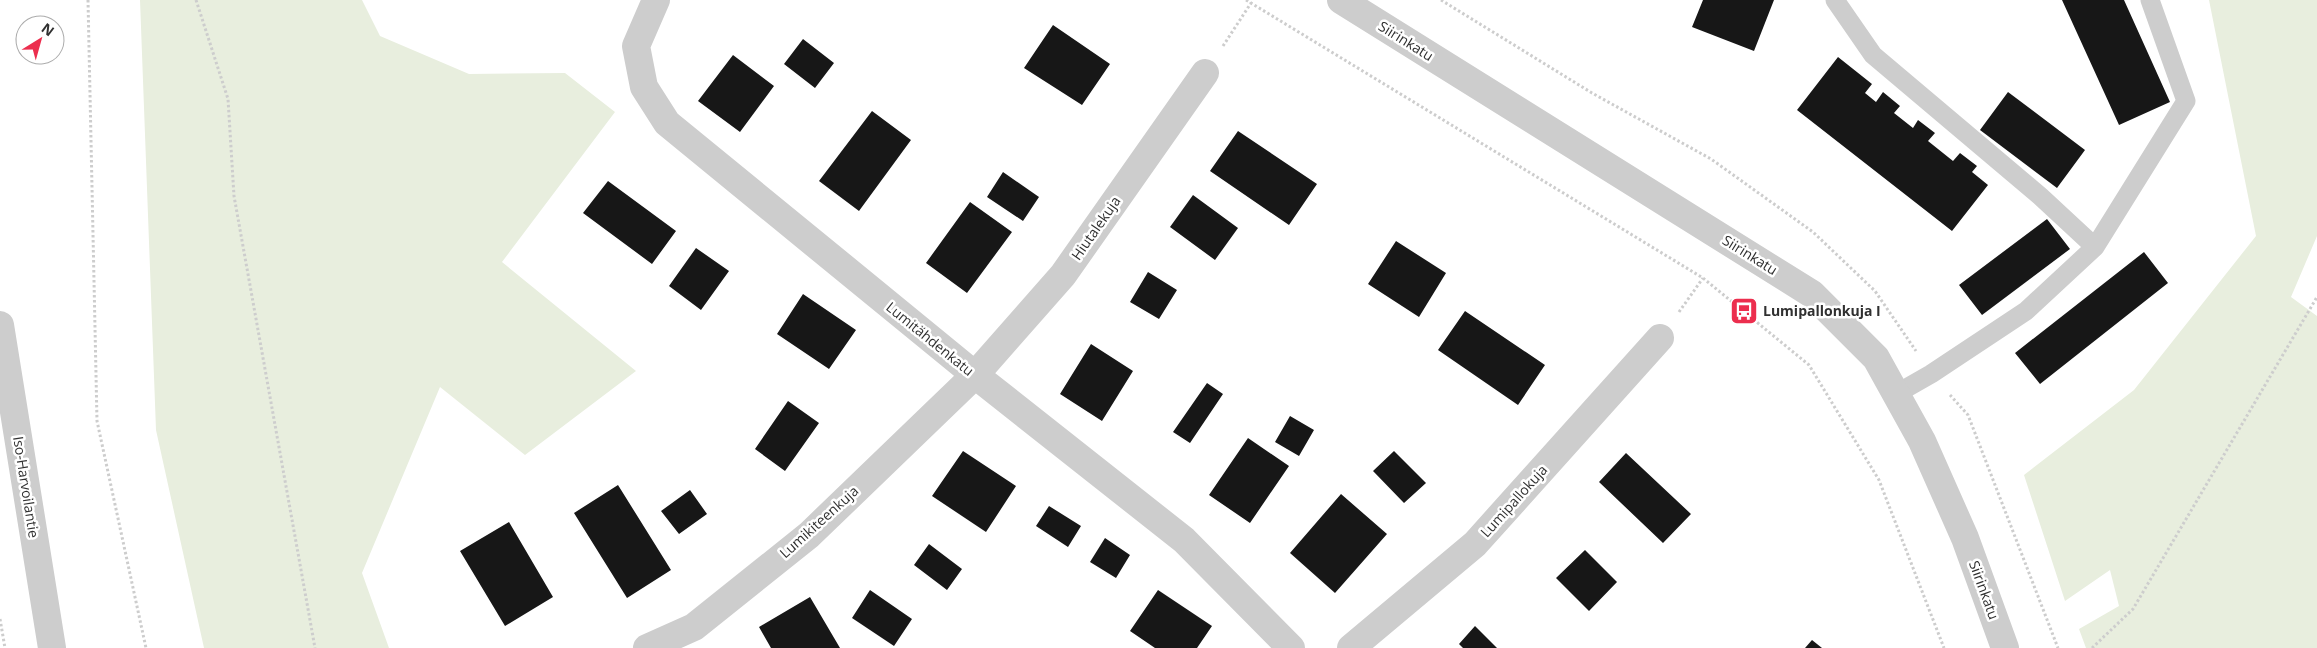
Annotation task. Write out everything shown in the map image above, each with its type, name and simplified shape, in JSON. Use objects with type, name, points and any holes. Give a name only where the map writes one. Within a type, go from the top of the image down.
[{"type":"street","name":"Lumitähdenkatu","points":[[656,0],[636,46],[644,87],[666,123],[975,376],[1184,540],[1291,648]]},
{"type":"street","name":"Siirinkatu","points":[[1341,0],[1812,294],[1876,358],[1922,441],[1965,538],[2005,648]]},
{"type":"street","name":"Hiutalekuja","points":[[975,376],[1063,275],[1205,73]]},
{"type":"street","name":"Iso-Harvoilantie","points":[[0,325],[52,648]]},
{"type":"street","name":"Lumipallokuja","points":[[1351,648],[1475,544],[1660,338]]},
{"type":"street","name":"Lumikiteenkuja","points":[[647,648],[694,627],[809,535],[975,376]]},
{"type":"lane","points":[[1835,0],[1873,55],[2040,196],[2095,247]]},
{"type":"lane","points":[[1896,394],[1932,374],[2026,312],[2095,247],[2186,102],[2150,0]]},
{"type":"path","points":[[88,0],[97,421],[146,648]]},
{"type":"path","points":[[196,0],[228,99],[234,196],[314,648]]},
{"type":"path","points":[[1246,0],[1704,278],[1809,364],[1879,480],[1944,648]]},
{"type":"path","points":[[1205,73],[1252,3]]},
{"type":"path","points":[[1660,338],[1704,278]]},
{"type":"path","points":[[2092,648],[2133,609],[2317,297]]},
{"type":"path","points":[[0,620],[5,648]]},
{"type":"green space","points":[[140,0],[362,0],[380,36],[469,74],[565,73],[615,112],[502,262],[636,371],[525,455],[440,387],[362,573],[389,648],[204,648],[156,430]]},
{"type":"green space","points":[[2209,0],[2317,0],[2317,236],[2291,297],[2317,316],[2317,648],[2086,648],[2079,629],[2119,606],[2110,570],[2065,601],[2024,475],[2134,390],[2256,236]]},
{"type":"building","points":[[1703,0],[1774,0],[1754,51],[1692,27]]},
{"type":"building","points":[[2062,0],[2124,0],[2170,102],[2119,125]]},
{"type":"building","points":[[1053,25],[1110,64],[1082,105],[1024,68]]},
{"type":"building","points":[[803,39],[834,63],[815,88],[784,64]]},
{"type":"building","points":[[733,55],[774,86],[740,132],[698,101]]},
{"type":"building","points":[[1838,57],[1872,84],[1865,93],[1876,102],[1883,92],[1900,106],[1894,113],[1913,128],[1918,120],[1935,133],[1928,141],[1953,161],[1960,153],[1977,166],[1972,172],[1988,185],[1952,231],[1797,110]]},
{"type":"building","points":[[2008,92],[2085,150],[2057,188],[1980,130]]},
{"type":"building","points":[[872,111],[911,140],[859,211],[819,181]]},
{"type":"building","points":[[1238,131],[1317,184],[1289,225],[1210,171]]},
{"type":"building","points":[[1003,172],[1039,197],[1023,221],[987,197]]},
{"type":"building","points":[[608,181],[676,231],[652,264],[583,213]]},
{"type":"building","points":[[1193,195],[1238,228],[1215,260],[1170,227]]},
{"type":"building","points":[[970,202],[1012,232],[967,293],[926,263]]},
{"type":"building","points":[[2047,219],[2070,249],[1982,315],[1959,285]]},
{"type":"building","points":[[1396,241],[1446,273],[1419,317],[1368,284]]},
{"type":"building","points":[[696,248],[729,271],[701,310],[669,286]]},
{"type":"building","points":[[2144,252],[2168,283],[2040,384],[2015,353]]},
{"type":"building","points":[[1148,272],[1177,290],[1159,319],[1130,302]]},
{"type":"building","points":[[803,294],[856,330],[829,369],[777,334]]},
{"type":"building","points":[[1465,311],[1545,365],[1518,405],[1438,350]]},
{"type":"building","points":[[1091,344],[1133,371],[1102,421],[1060,394]]},
{"type":"building","points":[[1207,383],[1223,394],[1190,443],[1173,432]]},
{"type":"building","points":[[788,401],[819,423],[785,471],[755,449]]},
{"type":"building","points":[[1290,416],[1314,430],[1299,456],[1275,442]]},
{"type":"building","points":[[1248,438],[1289,466],[1250,523],[1209,495]]},
{"type":"building","points":[[963,451],[1016,486],[986,532],[932,496]]},
{"type":"building","points":[[1394,451],[1426,483],[1404,503],[1373,471]]},
{"type":"building","points":[[1626,453],[1691,514],[1663,543],[1599,482]]},
{"type":"building","points":[[618,485],[671,570],[627,598],[574,513]]},
{"type":"building","points":[[690,490],[707,514],[679,534],[661,511]]},
{"type":"building","points":[[1341,494],[1387,534],[1335,593],[1290,553]]},
{"type":"building","points":[[1049,506],[1081,526],[1068,547],[1036,526]]},
{"type":"building","points":[[509,522],[553,597],[505,626],[460,551]]},
{"type":"building","points":[[1105,538],[1130,555],[1116,578],[1090,562]]},
{"type":"building","points":[[929,544],[962,569],[947,590],[914,565]]},
{"type":"building","points":[[1585,550],[1617,582],[1589,611],[1556,578]]},
{"type":"building","points":[[870,590],[912,619],[894,646],[852,618]]},
{"type":"building","points":[[1158,590],[1212,626],[1197,648],[1155,648],[1130,631]]},
{"type":"building","points":[[810,597],[840,648],[771,648],[759,627]]},
{"type":"building","points":[[1475,626],[1497,648],[1463,648],[1459,644]]},
{"type":"building","points":[[1812,640],[1822,648],[1805,648]]},
{"type":"place","name":"Lumipallonkuja I","points":[[1744,311]]}]
